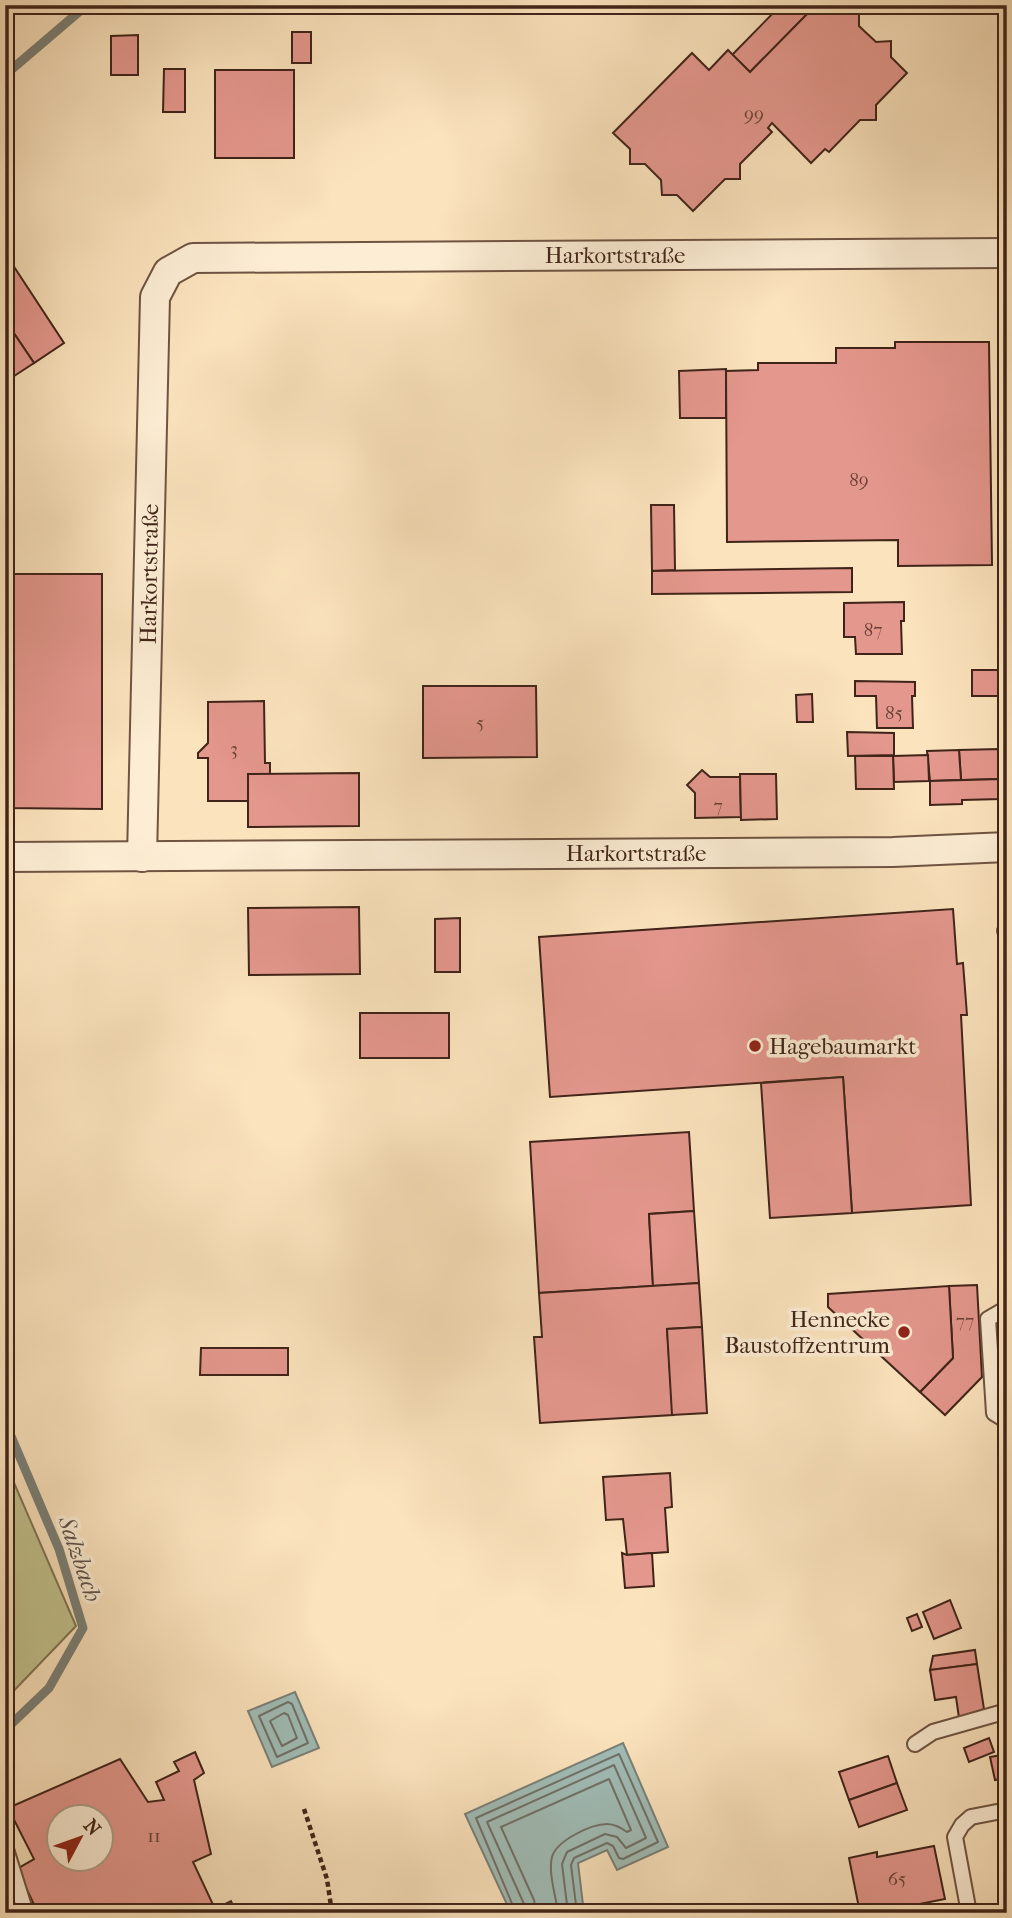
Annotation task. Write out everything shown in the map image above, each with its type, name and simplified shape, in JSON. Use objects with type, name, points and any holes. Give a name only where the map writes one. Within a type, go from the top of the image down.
[{"type":"street","name":"Harkortstraße","points":[[1007,253],[193,258],[168,272],[155,296],[142,857],[879,852],[1007,847]]},
{"type":"street","points":[[5,857],[142,857]]},
{"type":"lane","points":[[1007,1308],[988,1320],[994,1413],[1007,1421]]},
{"type":"lane","points":[[915,1744],[933,1732],[1007,1711]]},
{"type":"lane","points":[[969,1913],[955,1837],[971,1817],[1007,1810]]},
{"type":"lane","points":[[5,1846],[26,1913]]},
{"type":"path","points":[[304,1809],[327,1879],[332,1913]]},
{"type":"green space","points":[[5,1462],[76,1626],[5,1700]]},
{"type":"water","points":[[295,1692],[319,1748],[272,1767],[248,1711]]},
{"type":"water","points":[[623,1743],[668,1847],[617,1870],[607,1850],[578,1863],[584,1913],[511,1913],[465,1814]]},
{"type":"building","points":[[781,5],[808,5],[812,9],[750,72],[732,55]]},
{"type":"building","points":[[816,5],[839,5],[844,10],[859,11],[859,26],[876,42],[891,41],[891,57],[907,73],[876,105],[876,120],[860,120],[829,152],[825,149],[811,163],[772,123],[768,128],[772,132],[740,164],[740,179],[725,179],[693,211],[677,195],[662,195],[661,180],[645,164],[630,164],[630,149],[613,133],[692,53],[709,70],[728,50],[750,72]]},
{"type":"building","points":[[292,32],[311,32],[311,63],[292,63]]},
{"type":"building","points":[[138,35],[138,75],[111,75],[111,36]]},
{"type":"building","points":[[164,69],[185,69],[185,112],[163,112]]},
{"type":"building","points":[[215,70],[294,70],[294,158],[215,158]]},
{"type":"building","points":[[5,253],[64,343],[34,363],[5,320]]},
{"type":"building","points":[[5,320],[34,363],[5,382]]},
{"type":"building","points":[[895,342],[989,342],[992,565],[898,566],[898,540],[727,542],[726,371],[758,370],[758,363],[836,363],[836,348],[895,348]]},
{"type":"building","points":[[726,369],[726,418],[680,418],[679,371]]},
{"type":"building","points":[[651,505],[674,505],[675,570],[652,571]]},
{"type":"building","points":[[852,568],[852,592],[652,594],[652,571]]},
{"type":"building","points":[[5,574],[102,574],[102,809],[5,808]]},
{"type":"building","points":[[904,602],[904,621],[901,621],[902,654],[856,654],[855,637],[844,637],[844,603]]},
{"type":"building","points":[[972,670],[998,670],[998,696],[972,696]]},
{"type":"building","points":[[855,681],[915,682],[915,696],[912,696],[913,728],[877,728],[876,696],[855,696]]},
{"type":"building","points":[[423,686],[536,686],[537,757],[423,758]]},
{"type":"building","points":[[812,694],[813,722],[797,722],[796,695]]},
{"type":"building","points":[[264,701],[265,763],[270,763],[270,774],[248,774],[248,801],[208,801],[208,758],[198,758],[198,753],[208,743],[208,702]]},
{"type":"building","points":[[847,732],[894,733],[894,755],[848,756]]},
{"type":"building","points":[[999,749],[1001,779],[961,780],[959,750]]},
{"type":"building","points":[[959,750],[961,780],[930,781],[927,751]]},
{"type":"building","points":[[928,755],[929,781],[894,782],[893,756]]},
{"type":"building","points":[[855,756],[893,756],[894,789],[856,789]]},
{"type":"building","points":[[702,770],[710,777],[740,777],[741,817],[695,818],[695,793],[687,785]]},
{"type":"building","points":[[359,773],[359,826],[248,827],[248,774]]},
{"type":"building","points":[[740,774],[776,774],[777,819],[741,820]]},
{"type":"building","points":[[1001,779],[1001,799],[962,800],[962,804],[930,805],[930,781]]},
{"type":"building","points":[[359,907],[360,974],[249,975],[248,908]]},
{"type":"building","name":"Hagebaumarkt","points":[[953,909],[957,964],[963,963],[967,1015],[961,1015],[971,1205],[852,1213],[843,1077],[550,1097],[539,937]]},
{"type":"building","points":[[460,918],[460,972],[435,972],[435,919]]},
{"type":"building","points":[[360,1013],[449,1013],[449,1058],[360,1058]]},
{"type":"building","points":[[843,1077],[852,1213],[770,1218],[761,1083]]},
{"type":"building","points":[[689,1132],[694,1211],[649,1214],[653,1286],[539,1293],[530,1142]]},
{"type":"building","points":[[694,1211],[699,1283],[653,1286],[649,1214]]},
{"type":"building","points":[[699,1283],[702,1327],[667,1329],[673,1415],[540,1423],[534,1337],[542,1337],[539,1293]]},
{"type":"building","points":[[977,1285],[982,1377],[945,1415],[920,1392],[953,1358],[949,1286]]},
{"type":"building","name":"Hennecke Baustoffzentrum","points":[[949,1286],[953,1358],[920,1392],[828,1307],[828,1294]]},
{"type":"building","points":[[702,1327],[707,1413],[672,1415],[667,1329]]},
{"type":"building","points":[[201,1348],[288,1348],[288,1375],[200,1375]]},
{"type":"building","points":[[670,1473],[672,1507],[665,1508],[668,1552],[627,1555],[623,1519],[606,1520],[603,1477]]},
{"type":"building","points":[[622,1553],[652,1553],[654,1586],[625,1588]]},
{"type":"building","points":[[950,1600],[961,1628],[934,1639],[923,1612]]},
{"type":"building","points":[[917,1614],[922,1627],[912,1631],[907,1618]]},
{"type":"building","points":[[975,1650],[977,1664],[930,1670],[933,1656]]},
{"type":"building","points":[[977,1664],[984,1709],[959,1718],[956,1697],[935,1700],[930,1670]]},
{"type":"building","points":[[989,1738],[994,1752],[969,1762],[964,1748]]},
{"type":"building","points":[[195,1752],[204,1773],[194,1780],[211,1854],[193,1862],[215,1909],[231,1901],[236,1913],[38,1913],[17,1869],[34,1859],[8,1808],[120,1759],[148,1802],[164,1800],[156,1782],[179,1771],[174,1762]]},
{"type":"building","points":[[1007,1754],[1007,1778],[995,1780],[990,1757]]},
{"type":"building","points":[[888,1756],[897,1783],[849,1800],[839,1772]]},
{"type":"building","points":[[897,1783],[907,1810],[859,1827],[849,1800]]},
{"type":"building","points":[[934,1846],[945,1899],[874,1913],[860,1913],[849,1858],[877,1852],[877,1857]]},
{"type":"waterway","name":"Salzbach","points":[[5,75],[87,5]]},
{"type":"waterway","name":"Salzbach","points":[[5,1422],[59,1549],[83,1628],[49,1688],[5,1730]]},
{"type":"place","name":"Hagebaumarkt","points":[[755,1046]]},
{"type":"place","name":"Hennecke Baustoffzentrum","points":[[904,1332]]}]
